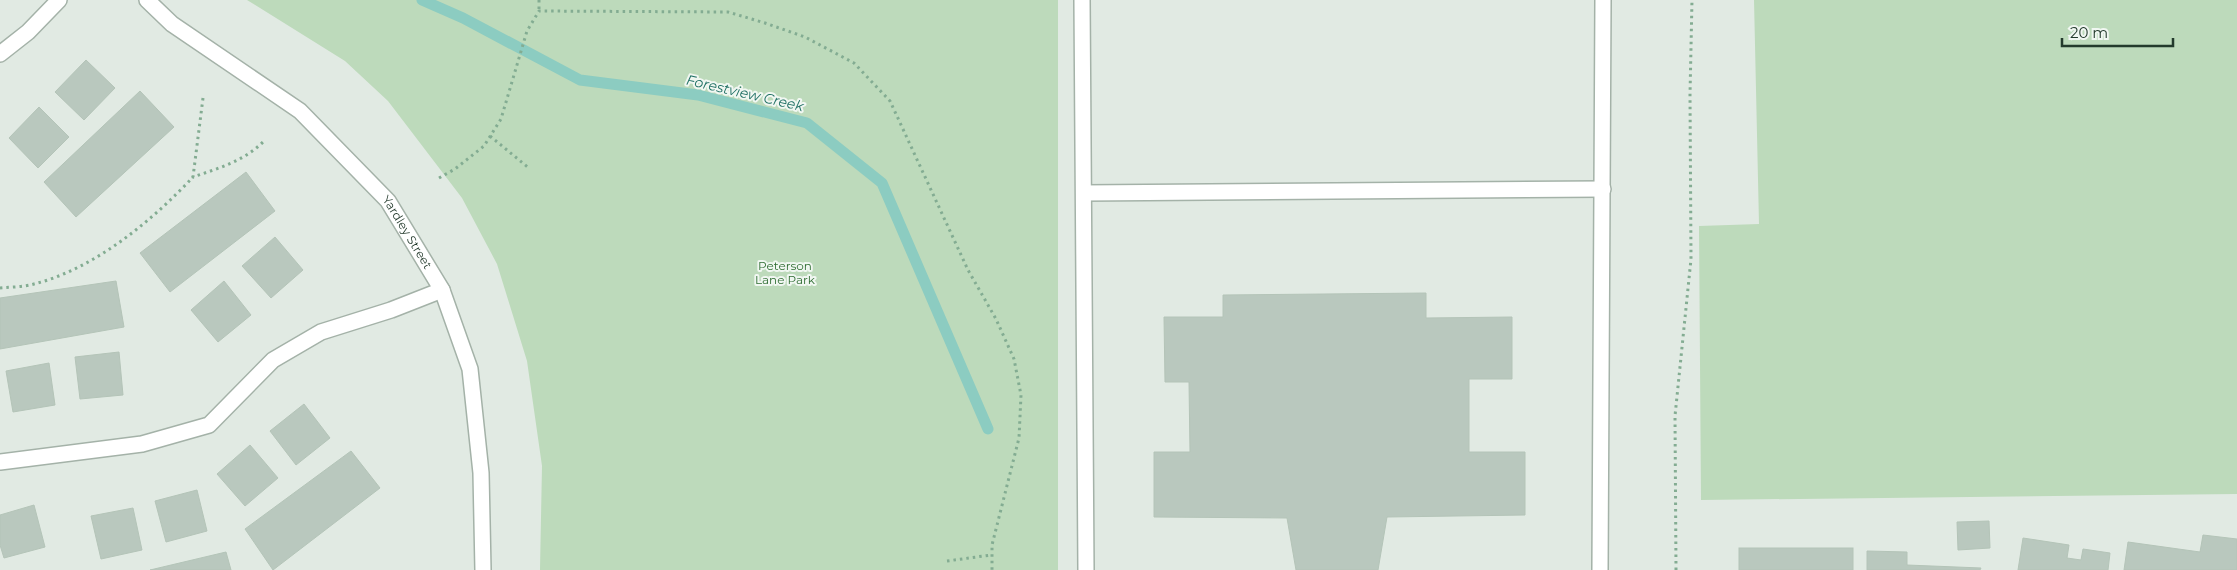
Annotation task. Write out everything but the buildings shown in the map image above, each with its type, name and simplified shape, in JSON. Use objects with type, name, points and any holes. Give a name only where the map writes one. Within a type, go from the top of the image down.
[{"type":"street","points":[[0,54],[28,32],[59,0]]},
{"type":"street","name":"Yardley Street","points":[[148,0],[172,24],[300,111],[388,200],[442,290],[470,369],[481,473],[483,570]]},
{"type":"street","points":[[1082,0],[1086,570]]},
{"type":"street","points":[[1600,570],[1603,0]]},
{"type":"street","points":[[1084,193],[1603,189]]},
{"type":"street","points":[[0,462],[142,444],[209,424],[273,360],[321,332],[391,310],[442,290]]},
{"type":"path","points":[[439,178],[455,169],[484,146],[501,119],[526,35],[539,11],[539,0]]},
{"type":"path","points":[[1676,570],[1675,416],[1691,259],[1690,95],[1692,0]]},
{"type":"path","points":[[539,11],[728,12],[765,22],[805,37],[854,63],[890,101],[968,270],[996,319],[1014,359],[1021,395],[1019,438],[1004,490],[991,555],[992,570]]},
{"type":"path","points":[[193,177],[203,98]]},
{"type":"path","points":[[490,136],[530,169]]},
{"type":"path","points":[[0,288],[34,284],[70,270],[105,251],[170,202],[193,177],[231,164],[252,153],[265,140]]},
{"type":"path","points":[[947,562],[991,555]]},
{"type":"green space","name":"Peterson Lane Park","points":[[247,0],[1058,0],[1058,570],[540,570],[542,466],[527,361],[497,264],[462,198],[388,101],[345,61]]},
{"type":"green space","points":[[1754,0],[2237,0],[2237,494],[1701,500],[1699,226],[1759,224]]},
{"type":"waterway","name":"Forestview Creek","points":[[422,0],[463,18],[580,80],[698,95],[807,123],[882,183],[988,429]]}]
